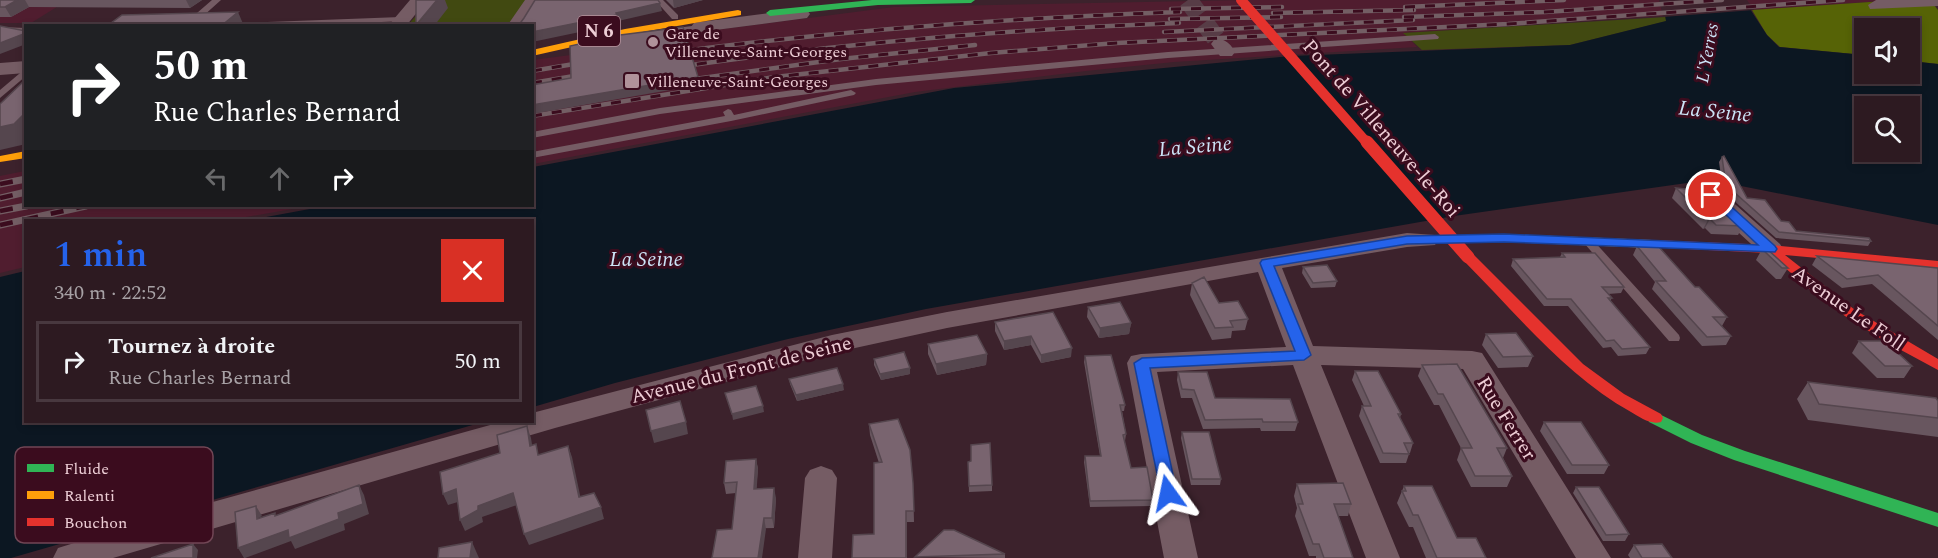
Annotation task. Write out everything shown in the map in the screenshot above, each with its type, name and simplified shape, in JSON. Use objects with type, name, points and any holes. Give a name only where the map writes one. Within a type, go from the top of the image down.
[{"type":"main road","name":"N 6","points":[[534,53],[602,37],[779,8],[779,1],[831,3],[971,0]]},
{"type":"main road","name":"Pont de Villeneuve-le-Roi","points":[[1241,0],[1468,257],[1578,368],[1619,398],[1661,422],[1708,444],[1778,470],[1826,483],[1938,520]]},
{"type":"main road","name":"N 6","points":[[534,46],[675,17],[748,12]]},
{"type":"main road","points":[[0,159],[24,154]]},
{"type":"main road","points":[[0,166],[24,161]]},
{"type":"main road","points":[[1426,240],[1504,238],[1771,249],[1938,265]]},
{"type":"main road","name":"Avenue Le Foll","points":[[1771,249],[1833,302],[1893,342],[1938,365]]},
{"type":"main road","name":"Pont de Villeneuve-le-Roi","points":[[1826,483],[1898,492]]},
{"type":"street","points":[[398,22],[419,0]]},
{"type":"street","points":[[516,24],[533,0]]},
{"type":"street","points":[[1876,5],[1938,1]]},
{"type":"street","name":"N 6","points":[[700,27],[748,12],[829,11],[831,3]]},
{"type":"street","points":[[0,69],[24,69]]},
{"type":"street","name":"Avenue Le Foll","points":[[1711,195],[1771,249]]},
{"type":"street","name":"Avenue du Front de Seine","points":[[534,423],[832,344],[948,320],[1267,263],[1407,240],[1426,240]]},
{"type":"street","points":[[1267,263],[1383,558]]},
{"type":"street","points":[[1181,558],[1142,363],[1304,355]]},
{"type":"street","name":"Rue Ferrer","points":[[1304,355],[1472,360],[1594,558]]},
{"type":"street","name":"Avenue du Front de Seine","points":[[213,514],[533,423]]},
{"type":"street","points":[[815,558],[821,478]]},
{"type":"street","name":"Avenue du Front de Seine","points":[[70,558],[117,543]]},
{"type":"lane","points":[[188,24],[218,0]]},
{"type":"lane","points":[[659,0],[675,17]]},
{"type":"lane","points":[[305,24],[398,22]]},
{"type":"lane","name":"N 6","points":[[602,37],[700,27]]},
{"type":"lane","points":[[0,29],[24,30]]},
{"type":"lane","points":[[534,135],[660,111],[876,82],[947,77],[1223,48],[1435,37]]},
{"type":"lane","points":[[0,95],[24,71]]},
{"type":"lane","points":[[534,155],[947,77]]},
{"type":"lane","points":[[724,102],[731,118]]},
{"type":"lane","points":[[1588,241],[1674,338]]},
{"type":"lane","name":"Pont de Villeneuve-le-Roi","points":[[1826,483],[1938,510]]},
{"type":"shaded area","points":[[0,0],[68,0],[31,23],[0,23]]},
{"type":"shaded area","points":[[1246,0],[1898,0],[1404,33],[1417,47],[1174,62],[1086,71],[915,92],[534,164],[534,60],[571,55],[605,44],[894,7]]},
{"type":"shaded area","points":[[24,171],[24,207],[303,207],[235,219],[24,219],[24,267],[0,273],[0,176]]},
{"type":"green space","points":[[430,0],[526,0],[509,24],[409,24]]},
{"type":"green space","points":[[1930,0],[1938,10],[1938,64],[1920,62],[1920,18],[1854,18],[1854,54],[1780,47],[1767,35],[1752,10]]},
{"type":"green space","points":[[1666,17],[1667,21],[1570,45],[1422,50],[1403,33]]},
{"type":"water","name":"La Seine","points":[[1662,0],[1744,0],[1767,35],[1779,47],[1854,54],[1854,84],[1920,84],[1920,62],[1938,64],[1938,225],[1716,181],[1694,182],[1454,216],[926,309],[788,339],[615,383],[534,407],[534,219],[255,219],[321,207],[534,207],[534,167],[954,88],[1291,56],[1570,45],[1666,21]]},
{"type":"water","points":[[24,271],[24,423],[480,423],[213,500],[213,447],[15,447],[15,543],[63,543],[11,558],[0,558],[0,277]]},
{"type":"pier","points":[[1659,0],[1747,0],[1754,10],[1663,17]]},
{"type":"building","points":[[0,0],[17,0],[5,7],[0,7]]},
{"type":"building","points":[[416,0],[437,0],[417,24]]},
{"type":"building","points":[[535,0],[658,0],[660,3],[616,13],[617,15],[534,32],[534,24],[520,24]]},
{"type":"building","points":[[238,12],[223,24],[110,24],[122,15]]},
{"type":"building","points":[[0,26],[24,31],[24,34],[0,43]]},
{"type":"building","points":[[683,27],[698,77],[534,105],[534,85],[571,78],[570,46],[620,35]]},
{"type":"building","points":[[24,81],[24,114],[14,124],[0,127],[0,104]]},
{"type":"building","points":[[1724,156],[1747,198],[1765,200],[1781,221],[1789,222],[1796,231],[1869,238],[1871,241],[1779,232],[1726,185],[1722,157]]},
{"type":"building","points":[[1676,188],[1705,191],[1743,226],[1716,225]]},
{"type":"building","points":[[1637,246],[1659,247],[1695,287],[1699,287],[1727,317],[1713,317],[1731,336],[1707,337],[1656,281],[1666,281]]},
{"type":"building","points":[[1762,249],[1767,249],[1788,268],[1782,268]]},
{"type":"building","points":[[1562,253],[1595,253],[1624,287],[1602,287],[1612,298],[1608,298],[1650,347],[1622,349],[1614,340],[1606,341],[1571,299],[1547,299],[1513,259],[1565,257]]},
{"type":"building","points":[[1817,256],[1938,268],[1938,326],[1878,275],[1847,279]]},
{"type":"building","points":[[1327,265],[1337,281],[1313,283],[1303,267]]},
{"type":"building","points":[[1204,277],[1219,303],[1238,301],[1248,319],[1230,321],[1233,327],[1215,328],[1192,283]]},
{"type":"building","points":[[1120,302],[1131,323],[1100,328],[1088,307]]},
{"type":"building","points":[[1053,312],[1072,348],[1041,355],[1031,336],[1004,341],[995,322]]},
{"type":"building","points":[[1516,333],[1533,356],[1503,357],[1486,334]]},
{"type":"building","points":[[977,335],[987,354],[936,364],[928,344]]},
{"type":"building","points":[[1859,341],[1885,341],[1912,366],[1885,366]]},
{"type":"building","points":[[904,352],[910,368],[880,374],[874,359]]},
{"type":"building","points":[[1111,355],[1125,405],[1120,405],[1126,434],[1123,435],[1131,468],[1147,467],[1153,500],[1090,501],[1085,456],[1101,456],[1085,356]]},
{"type":"building","points":[[1457,364],[1507,448],[1497,448],[1512,476],[1475,476],[1461,448],[1472,448],[1443,394],[1438,394],[1422,365]]},
{"type":"building","points":[[837,368],[843,384],[796,395],[789,379]]},
{"type":"building","points":[[1355,371],[1378,371],[1401,414],[1398,414],[1413,443],[1404,443],[1409,454],[1383,453],[1362,406],[1371,406]]},
{"type":"building","points":[[1178,372],[1207,372],[1215,398],[1290,399],[1298,422],[1263,422],[1262,419],[1205,420],[1194,390],[1182,389]]},
{"type":"building","points":[[1808,382],[1936,398],[1938,418],[1819,404]]},
{"type":"building","points":[[756,386],[763,406],[732,414],[725,393]]},
{"type":"building","points":[[680,401],[686,422],[651,431],[646,410]]},
{"type":"building","points":[[898,419],[910,450],[913,483],[914,511],[906,511],[906,558],[852,558],[853,535],[874,534],[874,463],[882,462],[869,424]]},
{"type":"building","points":[[1544,422],[1581,422],[1609,465],[1572,465]]},
{"type":"building","points":[[527,426],[530,446],[536,444],[538,455],[568,446],[579,497],[594,493],[601,507],[524,534],[513,493],[478,506],[478,510],[460,520],[456,489],[443,494],[440,472],[500,453],[497,435]]},
{"type":"building","points":[[1182,432],[1209,432],[1221,479],[1192,479]]},
{"type":"building","points":[[990,443],[992,485],[969,486],[968,462],[971,461],[971,445]]},
{"type":"building","points":[[756,459],[754,489],[774,488],[772,518],[764,518],[758,558],[712,558],[717,530],[732,529],[737,482],[724,483],[726,461]]},
{"type":"building","points":[[1343,483],[1351,504],[1334,504],[1353,558],[1324,558],[1319,544],[1313,544],[1298,504],[1303,504],[1297,484]]},
{"type":"building","points":[[359,485],[363,504],[338,513],[339,519],[289,538],[288,530],[238,548],[235,512],[256,506],[257,519],[275,513],[275,516]]},
{"type":"building","points":[[1404,486],[1432,486],[1457,538],[1476,538],[1486,558],[1437,558],[1418,515],[1413,515],[1402,491],[1406,491]]},
{"type":"building","points":[[1576,487],[1599,487],[1629,534],[1606,535]]},
{"type":"building","points":[[944,530],[954,530],[1005,554],[915,557]]},
{"type":"building","points":[[472,542],[470,558],[438,558],[439,548]]},
{"type":"building","points":[[193,544],[193,558],[151,558]]},
{"type":"building","points":[[1662,544],[1672,558],[1642,558],[1634,545]]},
{"type":"tunnel","points":[[1188,0],[1220,44]]},
{"type":"railway","points":[[1405,7],[1564,0]]},
{"type":"railway","points":[[1404,17],[1545,12],[1722,0]]},
{"type":"railway","points":[[534,116],[775,77],[991,53],[1117,43],[1508,24],[1843,0]]},
{"type":"railway","points":[[1171,9],[1282,7]]},
{"type":"railway","points":[[1273,13],[1414,10]]},
{"type":"railway","points":[[675,52],[801,37],[927,26],[1180,12]]},
{"type":"railway","points":[[1170,19],[1281,17]]},
{"type":"railway","points":[[1164,32],[1413,20]]},
{"type":"railway","points":[[677,67],[928,38],[1179,23]]},
{"type":"railway","points":[[680,81],[841,59],[975,45]]},
{"type":"railway","points":[[534,71],[586,62]]},
{"type":"railway","points":[[534,83],[586,74]]},
{"type":"railway","points":[[0,184],[24,179]]},
{"type":"railway","points":[[0,198],[24,192]]},
{"type":"railway","points":[[0,211],[24,206]]},
{"type":"railway","points":[[27,219],[81,207]]},
{"type":"railway","points":[[0,225],[24,220]]},
{"type":"traffic: fast","points":[[770,13],[878,2],[971,0]]},
{"type":"traffic: fast","points":[[1655,418],[1697,439],[1740,456],[1938,520]]},
{"type":"traffic: slow","points":[[534,53],[625,32],[738,13]]},
{"type":"traffic: slow","points":[[0,159],[24,154]]},
{"type":"traffic: slow","points":[[1426,240],[1504,238],[1652,244]]},
{"type":"traffic: jam","points":[[1241,0],[1468,257]]},
{"type":"traffic: jam","points":[[1652,244],[1756,248],[1938,265]]},
{"type":"traffic: jam","points":[[1771,249],[1850,313],[1938,365]]},
{"type":"traffic: jam","points":[[1468,257],[1578,368],[1619,398],[1655,418]]},
{"type":"place","name":"Gare de Villeneuve-Saint-Georges","points":[[653,42]]},
{"type":"place","name":"Villeneuve-Saint-Georges","points":[[632,81]]},
{"type":"route","points":[[1168,493],[1142,363],[1304,355],[1267,263],[1407,240],[1504,238],[1771,249],[1711,195]]},
{"type":"water label","name":"L'Yerres","points":[[1707,53]]}]
